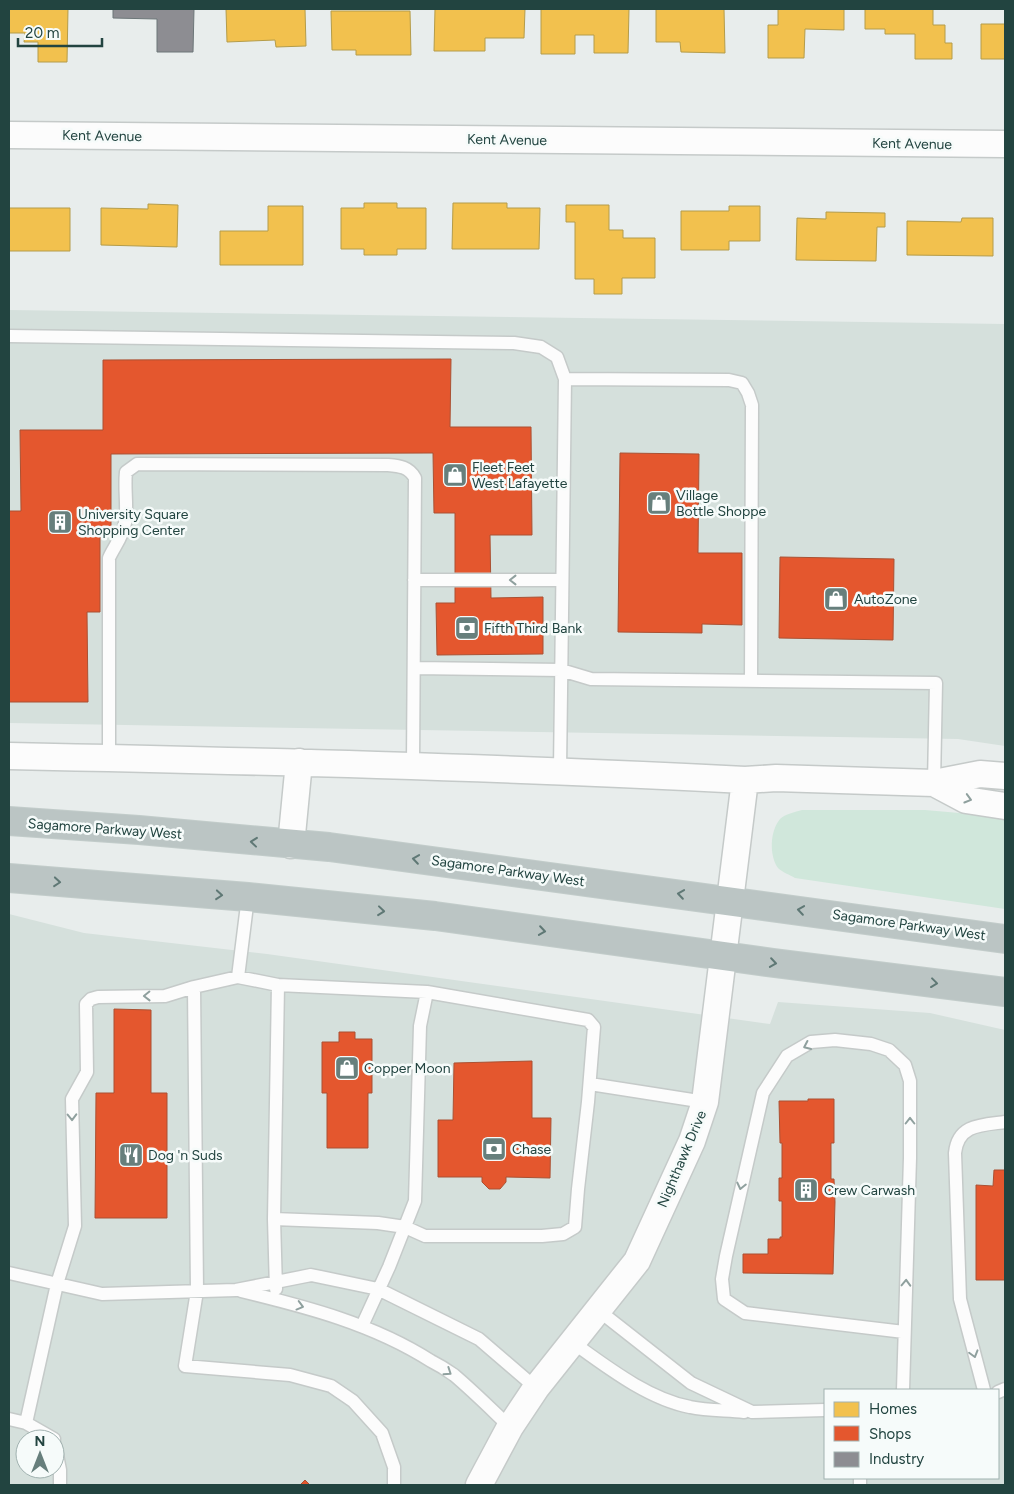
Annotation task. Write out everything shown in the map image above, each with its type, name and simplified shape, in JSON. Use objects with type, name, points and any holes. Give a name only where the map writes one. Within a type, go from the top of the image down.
[{"type":"highway","name":"Sagamore Parkway West","points":[[9,822],[139,830],[328,847],[1005,939]]},
{"type":"highway","points":[[9,878],[248,897],[435,916],[1005,992]]},
{"type":"street","name":"Kent Avenue","points":[[9,135],[1005,144]]},
{"type":"street","points":[[9,756],[413,765],[560,770],[745,780],[776,778],[934,783],[980,774],[1005,776]]},
{"type":"street","points":[[291,845],[299,762]]},
{"type":"street","name":"Nighthawk Drive","points":[[479,1485],[510,1427],[536,1388],[637,1261],[692,1141],[705,1102],[745,780]]},
{"type":"street","points":[[934,783],[966,800],[1005,806]]},
{"type":"lane","points":[[9,336],[514,343],[541,347],[557,357],[565,379],[560,770]]},
{"type":"lane","points":[[565,379],[728,380],[742,383],[748,393],[752,406],[751,681]]},
{"type":"lane","points":[[109,758],[109,558],[122,534],[126,522],[124,486],[126,472],[137,464],[400,466],[411,471],[415,478],[413,765]]},
{"type":"lane","points":[[414,580],[562,580]]},
{"type":"lane","points":[[414,668],[561,670],[591,679],[936,684],[934,783]]},
{"type":"lane","points":[[238,977],[248,897]]},
{"type":"lane","points":[[26,1423],[57,1284],[74,1226],[72,1100],[87,1072],[86,1004],[91,999],[98,996],[165,996],[238,977],[278,985],[427,992],[588,1020],[594,1028],[575,1227],[563,1234],[542,1236],[425,1236],[405,1227],[378,1223],[274,1219]]},
{"type":"lane","points":[[276,1299],[274,1219],[278,985]]},
{"type":"lane","points":[[194,987],[197,1291],[185,1366],[290,1375],[331,1386],[353,1402],[382,1433],[394,1467],[394,1485]]},
{"type":"lane","points":[[362,1326],[415,1201],[420,1026],[427,992]]},
{"type":"lane","points":[[903,1389],[910,1158],[910,1082],[904,1065],[889,1050],[871,1044],[835,1040],[811,1042],[787,1056],[763,1093],[726,1256],[722,1279],[724,1299],[745,1313],[904,1332]]},
{"type":"lane","points":[[590,1084],[705,1102]]},
{"type":"lane","points":[[984,1389],[960,1299],[955,1153],[956,1141],[966,1130],[977,1125],[1005,1122]]},
{"type":"lane","points":[[9,1274],[102,1294],[236,1290],[310,1275],[378,1289],[479,1339],[536,1388]]},
{"type":"lane","points":[[236,1290],[310,1308],[362,1326],[411,1348],[453,1374],[510,1427]]},
{"type":"lane","points":[[598,1310],[691,1384],[752,1412]]},
{"type":"lane","points":[[572,1342],[603,1364],[655,1396],[690,1408],[752,1412],[824,1410]]},
{"type":"lane","points":[[9,1419],[26,1423],[36,1429]]},
{"type":"shaded area","points":[[9,310],[1005,324],[1005,746],[958,739],[9,723]]},
{"type":"shaded area","points":[[9,914],[84,933],[267,954],[770,1024],[778,1002],[930,1013],[1005,1030],[1005,1485],[9,1485]]},
{"type":"green space","points":[[802,810],[925,810],[1005,817],[1005,909],[795,878],[778,868],[773,857],[772,843],[774,830],[780,819],[787,814]]},
{"type":"building: Homes","points":[[9,9],[68,9],[67,62],[38,62],[38,42],[24,42],[25,33],[9,33]]},
{"type":"building: Homes","points":[[226,9],[305,9],[306,46],[276,47],[275,40],[227,42]]},
{"type":"building: Homes","points":[[435,9],[525,9],[524,38],[485,38],[485,51],[434,51]]},
{"type":"building: Homes","points":[[541,9],[629,9],[628,53],[594,53],[594,35],[575,35],[575,54],[541,54]]},
{"type":"building: Homes","points":[[656,9],[724,9],[725,53],[681,52],[680,42],[656,42]]},
{"type":"building: Homes","points":[[778,9],[844,9],[844,30],[805,29],[804,58],[768,58],[768,25],[778,25]]},
{"type":"building: Homes","points":[[865,9],[933,9],[933,25],[945,25],[945,43],[952,43],[952,59],[915,59],[915,34],[885,34],[885,29],[865,29]]},
{"type":"building: Homes","points":[[331,11],[410,11],[411,55],[356,55],[356,50],[332,50]]},
{"type":"building: Homes","points":[[981,24],[1005,24],[1005,59],[981,59]]},
{"type":"building: Homes","points":[[364,203],[397,203],[397,208],[426,208],[426,249],[397,249],[397,255],[364,255],[364,249],[341,249],[341,208],[364,208]]},
{"type":"building: Homes","points":[[453,203],[507,203],[507,208],[540,208],[539,249],[452,249]]},
{"type":"building: Homes","points":[[148,204],[178,205],[177,247],[101,245],[101,208],[148,209]]},
{"type":"building: Homes","points":[[566,205],[609,205],[609,230],[623,230],[623,238],[655,238],[655,278],[622,278],[622,294],[594,294],[594,279],[575,279],[575,222],[566,222]]},
{"type":"building: Homes","points":[[268,206],[303,206],[303,265],[220,265],[220,231],[268,231]]},
{"type":"building: Homes","points":[[729,206],[760,206],[760,241],[729,241],[729,250],[681,250],[681,211],[729,211]]},
{"type":"building: Homes","points":[[9,208],[70,208],[70,251],[9,251]]},
{"type":"building: Homes","points":[[826,212],[885,213],[885,227],[877,227],[876,261],[796,260],[797,218],[826,219]]},
{"type":"building: Homes","points":[[962,218],[993,218],[993,256],[907,255],[907,221],[961,222]]},
{"type":"building: Shops","name":"University Square Shopping Center","points":[[451,359],[450,427],[531,427],[532,535],[490,535],[491,598],[543,597],[543,654],[437,655],[436,603],[455,603],[455,513],[434,513],[433,453],[111,454],[111,531],[100,531],[100,612],[87,612],[88,702],[9,702],[9,511],[21,511],[20,430],[103,430],[103,360]]},
{"type":"building: Shops","name":"Village Bottle Shoppe","points":[[620,453],[699,454],[698,553],[742,553],[742,625],[702,624],[702,633],[618,632]]},
{"type":"building: Shops","name":"AutoZone","points":[[780,557],[894,559],[893,640],[779,638]]},
{"type":"building: Shops","name":"Dog 'n Suds","points":[[114,1009],[151,1010],[151,1093],[167,1093],[167,1218],[95,1218],[96,1093],[114,1093]]},
{"type":"building: Shops","name":"Copper Moon","points":[[339,1032],[355,1032],[355,1039],[372,1039],[372,1093],[368,1093],[368,1148],[327,1148],[327,1093],[322,1093],[322,1042],[339,1042]]},
{"type":"building: Shops","name":"Chase","points":[[532,1061],[532,1118],[551,1118],[550,1178],[506,1177],[506,1182],[500,1189],[489,1189],[482,1182],[482,1177],[438,1177],[438,1120],[453,1120],[454,1063]]},
{"type":"building: Shops","name":"Crew Carwash","points":[[808,1099],[834,1099],[834,1143],[831,1143],[831,1179],[834,1179],[835,1202],[833,1274],[743,1273],[743,1254],[768,1254],[768,1239],[780,1239],[782,1237],[782,1201],[779,1201],[779,1178],[782,1178],[782,1143],[780,1143],[779,1101],[808,1101]]},
{"type":"building: Shops","points":[[994,1170],[1005,1170],[1005,1280],[976,1280],[976,1185],[993,1186]]},
{"type":"building: Shops","points":[[305,1480],[310,1485],[300,1485]]},
{"type":"building: Industry","points":[[113,9],[194,9],[193,52],[157,52],[157,19],[113,18]]},
{"type":"place","name":"Fleet Feet West Lafayette","points":[[455,475]]},
{"type":"place","name":"Village Bottle Shoppe","points":[[659,503]]},
{"type":"place","name":"University Square Shopping Center","points":[[60,522]]},
{"type":"place","name":"AutoZone","points":[[836,599]]},
{"type":"place","name":"Fifth Third Bank","points":[[467,628]]},
{"type":"place","name":"Copper Moon","points":[[347,1068]]},
{"type":"place","name":"Chase","points":[[494,1149]]},
{"type":"place","name":"Dog 'n Suds","points":[[131,1155]]},
{"type":"place","name":"Crew Carwash","points":[[806,1190]]}]
